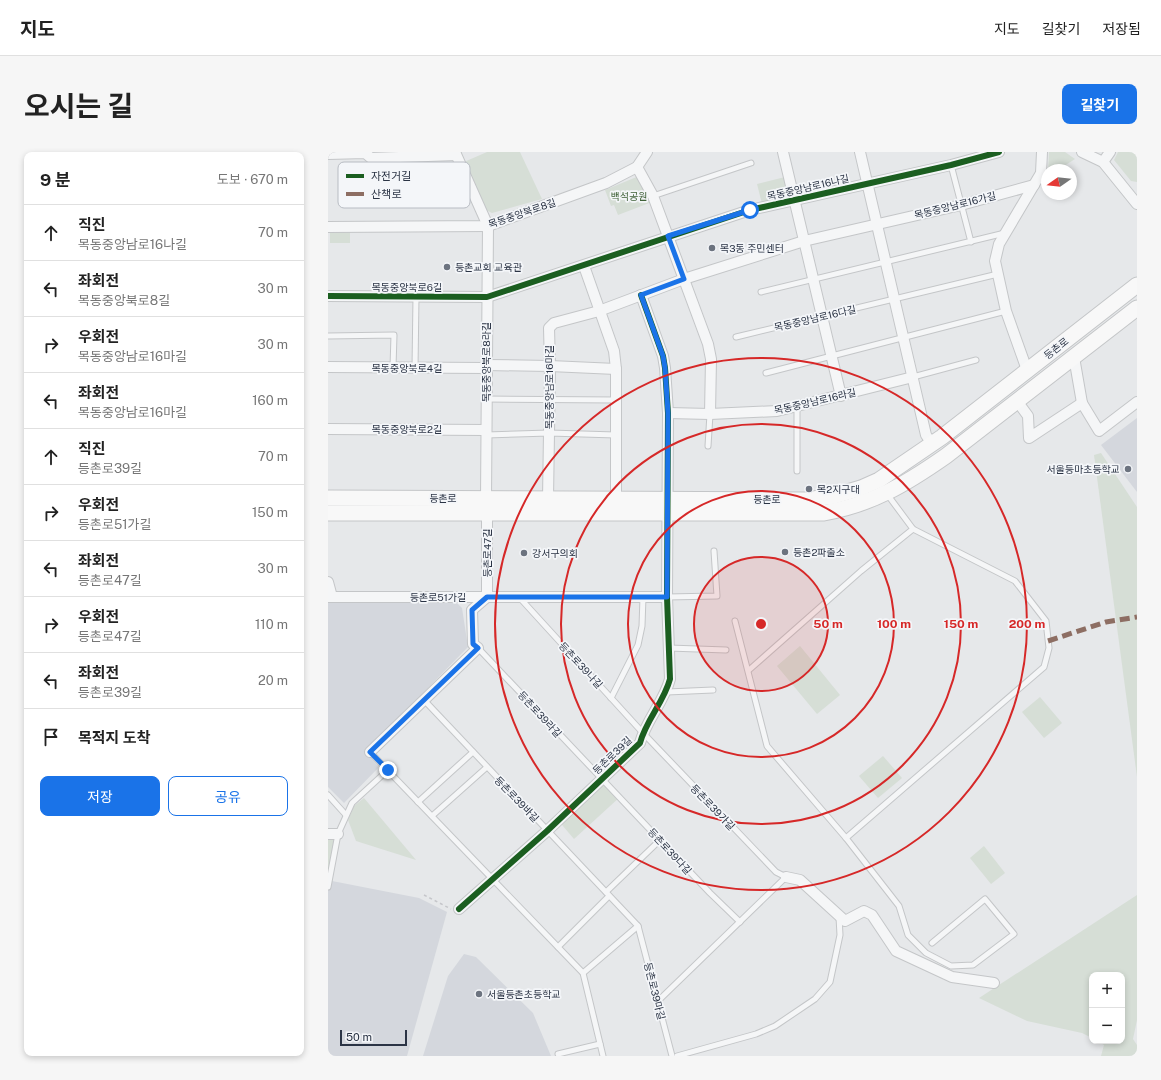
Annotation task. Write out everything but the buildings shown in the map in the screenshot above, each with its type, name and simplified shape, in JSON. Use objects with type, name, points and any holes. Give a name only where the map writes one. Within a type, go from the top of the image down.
[{"type":"main road","name":"등촌로","points":[[328,498],[806,500],[834,496],[861,488],[879,480],[932,444],[1137,285]]},
{"type":"main road","name":"등촌로","points":[[328,513],[823,513],[849,508],[886,494],[913,479],[946,456],[1137,308]]},
{"type":"street","name":"목동중앙북로8길","points":[[328,226],[488,226],[606,183],[637,166],[647,152]]},
{"type":"street","name":"목동중앙남로16나길","points":[[783,152],[841,396]]},
{"type":"street","points":[[860,152],[926,435],[932,444]]},
{"type":"street","name":"목동중앙남로16나길","points":[[487,297],[750,210],[951,165],[999,152]]},
{"type":"street","points":[[1027,370],[1006,311],[995,261],[999,244],[1041,173],[1042,152]]},
{"type":"street","points":[[1082,152],[1103,162],[1134,193],[1137,204]]},
{"type":"street","points":[[1103,162],[1110,152]]},
{"type":"street","points":[[328,154],[365,153],[371,158],[456,154]]},
{"type":"street","points":[[637,166],[653,196],[708,344],[711,359],[710,414]]},
{"type":"street","name":"목동중앙남로16가길","points":[[876,223],[961,205],[1034,185]]},
{"type":"street","points":[[470,186],[488,226]]},
{"type":"street","name":"목동중앙남로16마길","points":[[548,499],[550,366],[549,328],[552,325],[599,311],[684,279],[804,241],[876,223]]},
{"type":"street","name":"목동중앙북로8라길","points":[[486,498],[488,226]]},
{"type":"street","points":[[584,266],[614,351],[616,369],[616,499]]},
{"type":"street","points":[[641,295],[663,356],[668,413],[668,499]]},
{"type":"street","name":"목동중앙북로6길","points":[[328,296],[487,297]]},
{"type":"street","points":[[1074,357],[1082,403],[1099,431],[1137,402]]},
{"type":"street","name":"목동중앙북로4길","points":[[328,367],[415,368],[550,366],[616,369]]},
{"type":"street","name":"목동중앙남로16라길","points":[[668,413],[710,414],[777,411],[913,377]]},
{"type":"street","points":[[1018,401],[1028,416],[1029,438],[1082,403]]},
{"type":"street","name":"목동중앙북로2길","points":[[328,429],[486,432]]},
{"type":"street","name":"등촌로39길","points":[[455,909],[493,880],[640,743],[643,733],[667,692],[670,679],[667,597],[668,499]]},
{"type":"street","name":"등촌로47길","points":[[487,514],[487,597]]},
{"type":"street","points":[[328,582],[330,597]]},
{"type":"street","name":"등촌로51가길","points":[[330,597],[667,597]]},
{"type":"street","points":[[370,752],[478,648],[473,644],[472,610],[487,597]]},
{"type":"street","name":"등촌로39가길","points":[[786,877],[800,880],[839,916]]},
{"type":"street","points":[[839,916],[845,921],[864,911],[872,915],[896,951],[952,977],[994,983]]},
{"type":"lane","points":[[653,196],[751,162]]},
{"type":"lane","points":[[951,165],[972,242]]},
{"type":"lane","points":[[761,292],[886,264],[1005,233]]},
{"type":"lane","points":[[894,299],[998,274]]},
{"type":"lane","name":"목동중앙북로6길","points":[[415,368],[416,297]]},
{"type":"lane","name":"목동중앙남로16다길","points":[[736,337],[894,299]]},
{"type":"lane","points":[[766,373],[1006,311]]},
{"type":"lane","points":[[328,336],[394,335],[393,368]]},
{"type":"lane","points":[[913,377],[976,360]]},
{"type":"lane","points":[[486,399],[616,400]]},
{"type":"lane","points":[[797,406],[797,471]]},
{"type":"lane","points":[[708,446],[710,414]]},
{"type":"lane","points":[[486,432],[616,435]]},
{"type":"lane","points":[[846,838],[1044,667],[1049,648],[1046,621],[1016,582],[913,529],[886,494],[879,480]]},
{"type":"lane","points":[[748,670],[861,571],[913,529]]},
{"type":"lane","points":[[667,597],[717,596],[714,551]]},
{"type":"lane","name":"등촌로39나길","points":[[518,597],[643,733]]},
{"type":"lane","points":[[611,698],[638,645],[642,626],[643,597]]},
{"type":"lane","points":[[735,621],[767,746],[846,838],[899,906],[908,935],[926,953],[951,966],[973,965],[1014,934],[985,899],[932,943]]},
{"type":"lane","name":"등촌로39라길","points":[[478,648],[602,779]]},
{"type":"lane","points":[[669,648],[726,650]]},
{"type":"lane","points":[[667,692],[713,690]]},
{"type":"lane","name":"등촌로39바길","points":[[424,700],[547,831]]},
{"type":"lane","name":"등촌로39가길","points":[[643,733],[776,872],[786,877]]},
{"type":"lane","points":[[370,752],[582,972],[603,1056]]},
{"type":"lane","points":[[418,802],[472,752]]},
{"type":"lane","points":[[432,816],[487,766]]},
{"type":"lane","points":[[328,887],[333,834],[346,816],[352,803],[388,770]]},
{"type":"lane","name":"등촌로39다길","points":[[602,779],[740,922]]},
{"type":"lane","points":[[328,795],[346,816]]},
{"type":"lane","name":"등촌로39마길","points":[[547,831],[638,926],[672,1056]]},
{"type":"lane","points":[[558,947],[660,840]]},
{"type":"lane","points":[[658,1001],[786,877]]},
{"type":"lane","points":[[677,1056],[756,1034],[775,1026],[815,999],[830,982],[840,935],[839,916]]},
{"type":"lane","points":[[582,972],[638,926]]},
{"type":"lane","points":[[558,1054],[600,1044]]},
{"type":"path","points":[[424,895],[455,909]]},
{"type":"shaded area","name":"서울등마초등학교","points":[[1137,418],[1137,492],[1101,445]]},
{"type":"shaded area","points":[[328,601],[455,601],[462,608],[468,647],[365,752],[379,767],[344,803],[328,787]]},
{"type":"shaded area","points":[[332,881],[419,898],[447,912],[407,1056],[328,1056],[328,889]]},
{"type":"shaded area","name":"서울등촌초등학교","points":[[464,954],[476,957],[533,1013],[551,1056],[423,1056],[448,976]]},
{"type":"green space","points":[[487,152],[520,152],[542,199],[492,213],[486,210],[470,175],[470,162],[464,162]]},
{"type":"green space","points":[[1049,152],[1065,152],[1075,159],[1067,164],[1048,164]]},
{"type":"green space","points":[[1118,152],[1137,152],[1137,182],[1131,181],[1114,160]]},
{"type":"green space","name":"백석공원","points":[[639,176],[652,202],[618,215],[614,205],[611,206],[605,190]]},
{"type":"green space","points":[[785,177],[790,197],[762,204],[757,184]]},
{"type":"green space","points":[[330,230],[350,230],[350,243],[330,243]]},
{"type":"green space","points":[[1101,453],[1137,507],[1137,777],[1094,455]]},
{"type":"green space","points":[[800,646],[840,695],[817,714],[777,666]]},
{"type":"green space","points":[[1040,697],[1062,723],[1044,738],[1022,712]]},
{"type":"green space","points":[[883,756],[902,778],[878,798],[859,776]]},
{"type":"green space","points":[[602,775],[621,796],[574,839],[557,819]]},
{"type":"green space","points":[[364,798],[416,860],[356,841],[348,820],[354,806]]},
{"type":"green space","points":[[328,840],[337,840],[328,881]]},
{"type":"green space","points":[[984,846],[1005,873],[991,884],[970,858]]},
{"type":"green space","points":[[1137,895],[1137,1020],[1133,1039],[1137,1045],[1137,1056],[1101,1056],[1104,1045],[1102,1044],[1125,1044],[1125,972],[1089,972],[1089,1036],[1082,1033],[1027,1021],[979,998]]},
{"type":"marked path","points":[[1048,641],[1106,622],[1137,617]]},
{"type":"cycle path","points":[[328,296],[487,297],[750,210],[951,165],[999,152]]},
{"type":"cycle path","points":[[459,909],[547,831],[640,743],[646,727],[664,695],[670,679],[667,597],[668,413],[665,368],[663,356],[641,295]]},
{"type":"place","name":"목3동 주민센터","points":[[712,248]]},
{"type":"place","name":"등촌교회 교육관","points":[[447,267]]},
{"type":"place","name":"서울등마초등학교","points":[[1128,469]]},
{"type":"place","name":"목2지구대","points":[[809,489]]},
{"type":"place","name":"등촌2파출소","points":[[785,552]]},
{"type":"place","name":"강서구의회","points":[[524,553]]},
{"type":"place","name":"서울등촌초등학교","points":[[479,994]]},
{"type":"route","points":[[388,770],[370,752],[478,648],[473,644],[472,610],[487,597],[667,597],[668,413],[665,368],[663,356],[641,295],[684,279],[668,236],[750,210]]}]
